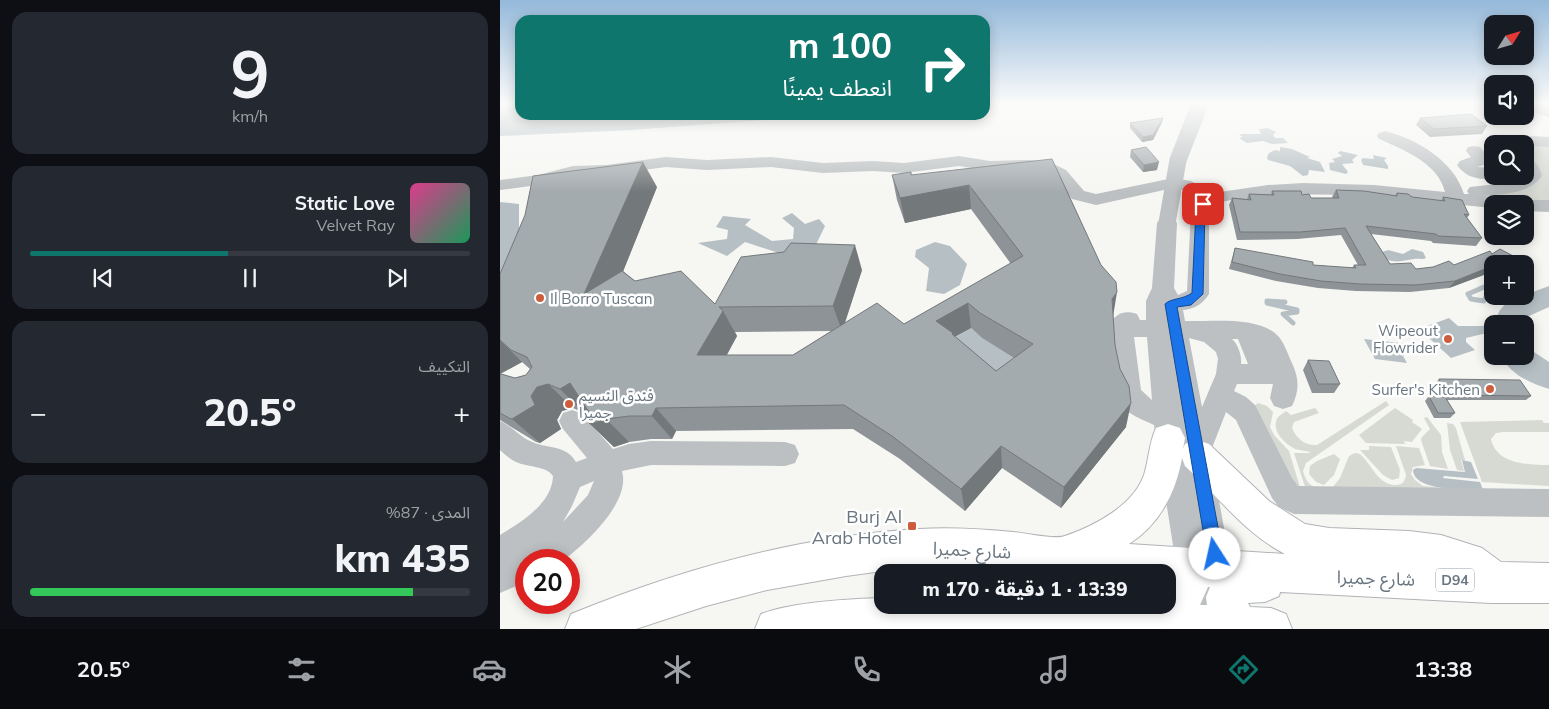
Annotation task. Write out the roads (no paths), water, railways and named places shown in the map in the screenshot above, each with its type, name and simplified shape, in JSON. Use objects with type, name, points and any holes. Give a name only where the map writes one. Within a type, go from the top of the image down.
[{"type":"main road","points":[[934,614],[1020,623],[1229,625],[1226,593],[1233,584],[1248,581],[1480,592],[1487,589],[1492,581],[1481,569],[1454,557],[1326,547],[1301,542],[1282,533],[1254,512],[1210,465],[1182,440],[1147,505],[1137,516],[1112,533],[1063,557]]},
{"type":"main road","name":"شارع جميرا","points":[[586,629],[668,597],[728,579],[786,566],[874,552],[917,548],[960,547],[1002,550],[1188,574],[1549,583]]},
{"type":"main road","points":[[776,629],[884,614]]},
{"type":"lane","points":[[1188,133],[1178,160],[1167,224],[1170,317],[1182,440],[1188,574],[1216,601],[1229,625]]},
{"type":"lane","points":[[1376,133],[1417,151],[1432,160],[1445,173],[1456,196]]},
{"type":"lane","points":[[1534,141],[1549,142]]},
{"type":"lane","points":[[1484,150],[1475,149],[1483,159],[1466,165],[1476,173],[1484,175]]},
{"type":"lane","points":[[500,185],[538,180],[573,171],[606,170],[666,162],[707,166],[771,162],[823,168],[873,166],[904,168],[959,161],[990,166],[1030,164],[1050,168],[1063,177],[1074,192],[1096,200],[1173,183],[1186,185],[1211,199]]},
{"type":"lane","points":[[1170,317],[1198,294],[1200,210],[1203,204],[1211,199],[1266,190],[1331,188],[1456,196],[1496,185]]},
{"type":"lane","points":[[1534,205],[1549,206]]},
{"type":"lane","points":[[1170,317],[1212,336],[1226,347],[1230,359],[1223,385],[1182,440]]},
{"type":"lane","points":[[1170,317],[1182,440]]},
{"type":"lane","points":[[1182,440],[1131,398],[1122,322],[1124,320],[1170,317],[1247,331],[1277,382],[1223,385]]},
{"type":"lane","points":[[1223,385],[1237,405],[1246,413],[1282,488],[1294,500],[1549,503]]},
{"type":"lane","points":[[553,549],[572,535],[595,510],[606,491],[609,474],[607,464],[572,421]]},
{"type":"lane","points":[[500,433],[518,450],[554,460],[561,464],[566,470],[568,478],[562,498],[546,519],[522,539],[500,551]]},
{"type":"lane","points":[[568,478],[630,456],[651,452],[785,454]]},
{"type":"lane","points":[[500,577],[515,571]]},
{"type":"waterway","points":[[1484,287],[1468,294],[1471,299],[1484,301]]},
{"type":"waterway","points":[[1513,315],[1530,303],[1549,296]]},
{"type":"waterway","points":[[1285,302],[1267,301],[1267,303],[1297,310],[1297,312],[1283,314],[1293,323]]},
{"type":"waterway","points":[[1529,365],[1540,373],[1549,376]]},
{"type":"place","name":"Il Borro Tuscan","points":[[540,298]]},
{"type":"place","name":"Wipeout Flowrider","points":[[1448,339]]},
{"type":"place","name":"Surfer's Kitchen","points":[[1490,389]]},
{"type":"place","name":"فندق النسيم جميرا","points":[[569,404]]},
{"type":"place","name":"Burj Al Arab Hotel","points":[[912,526]]}]
